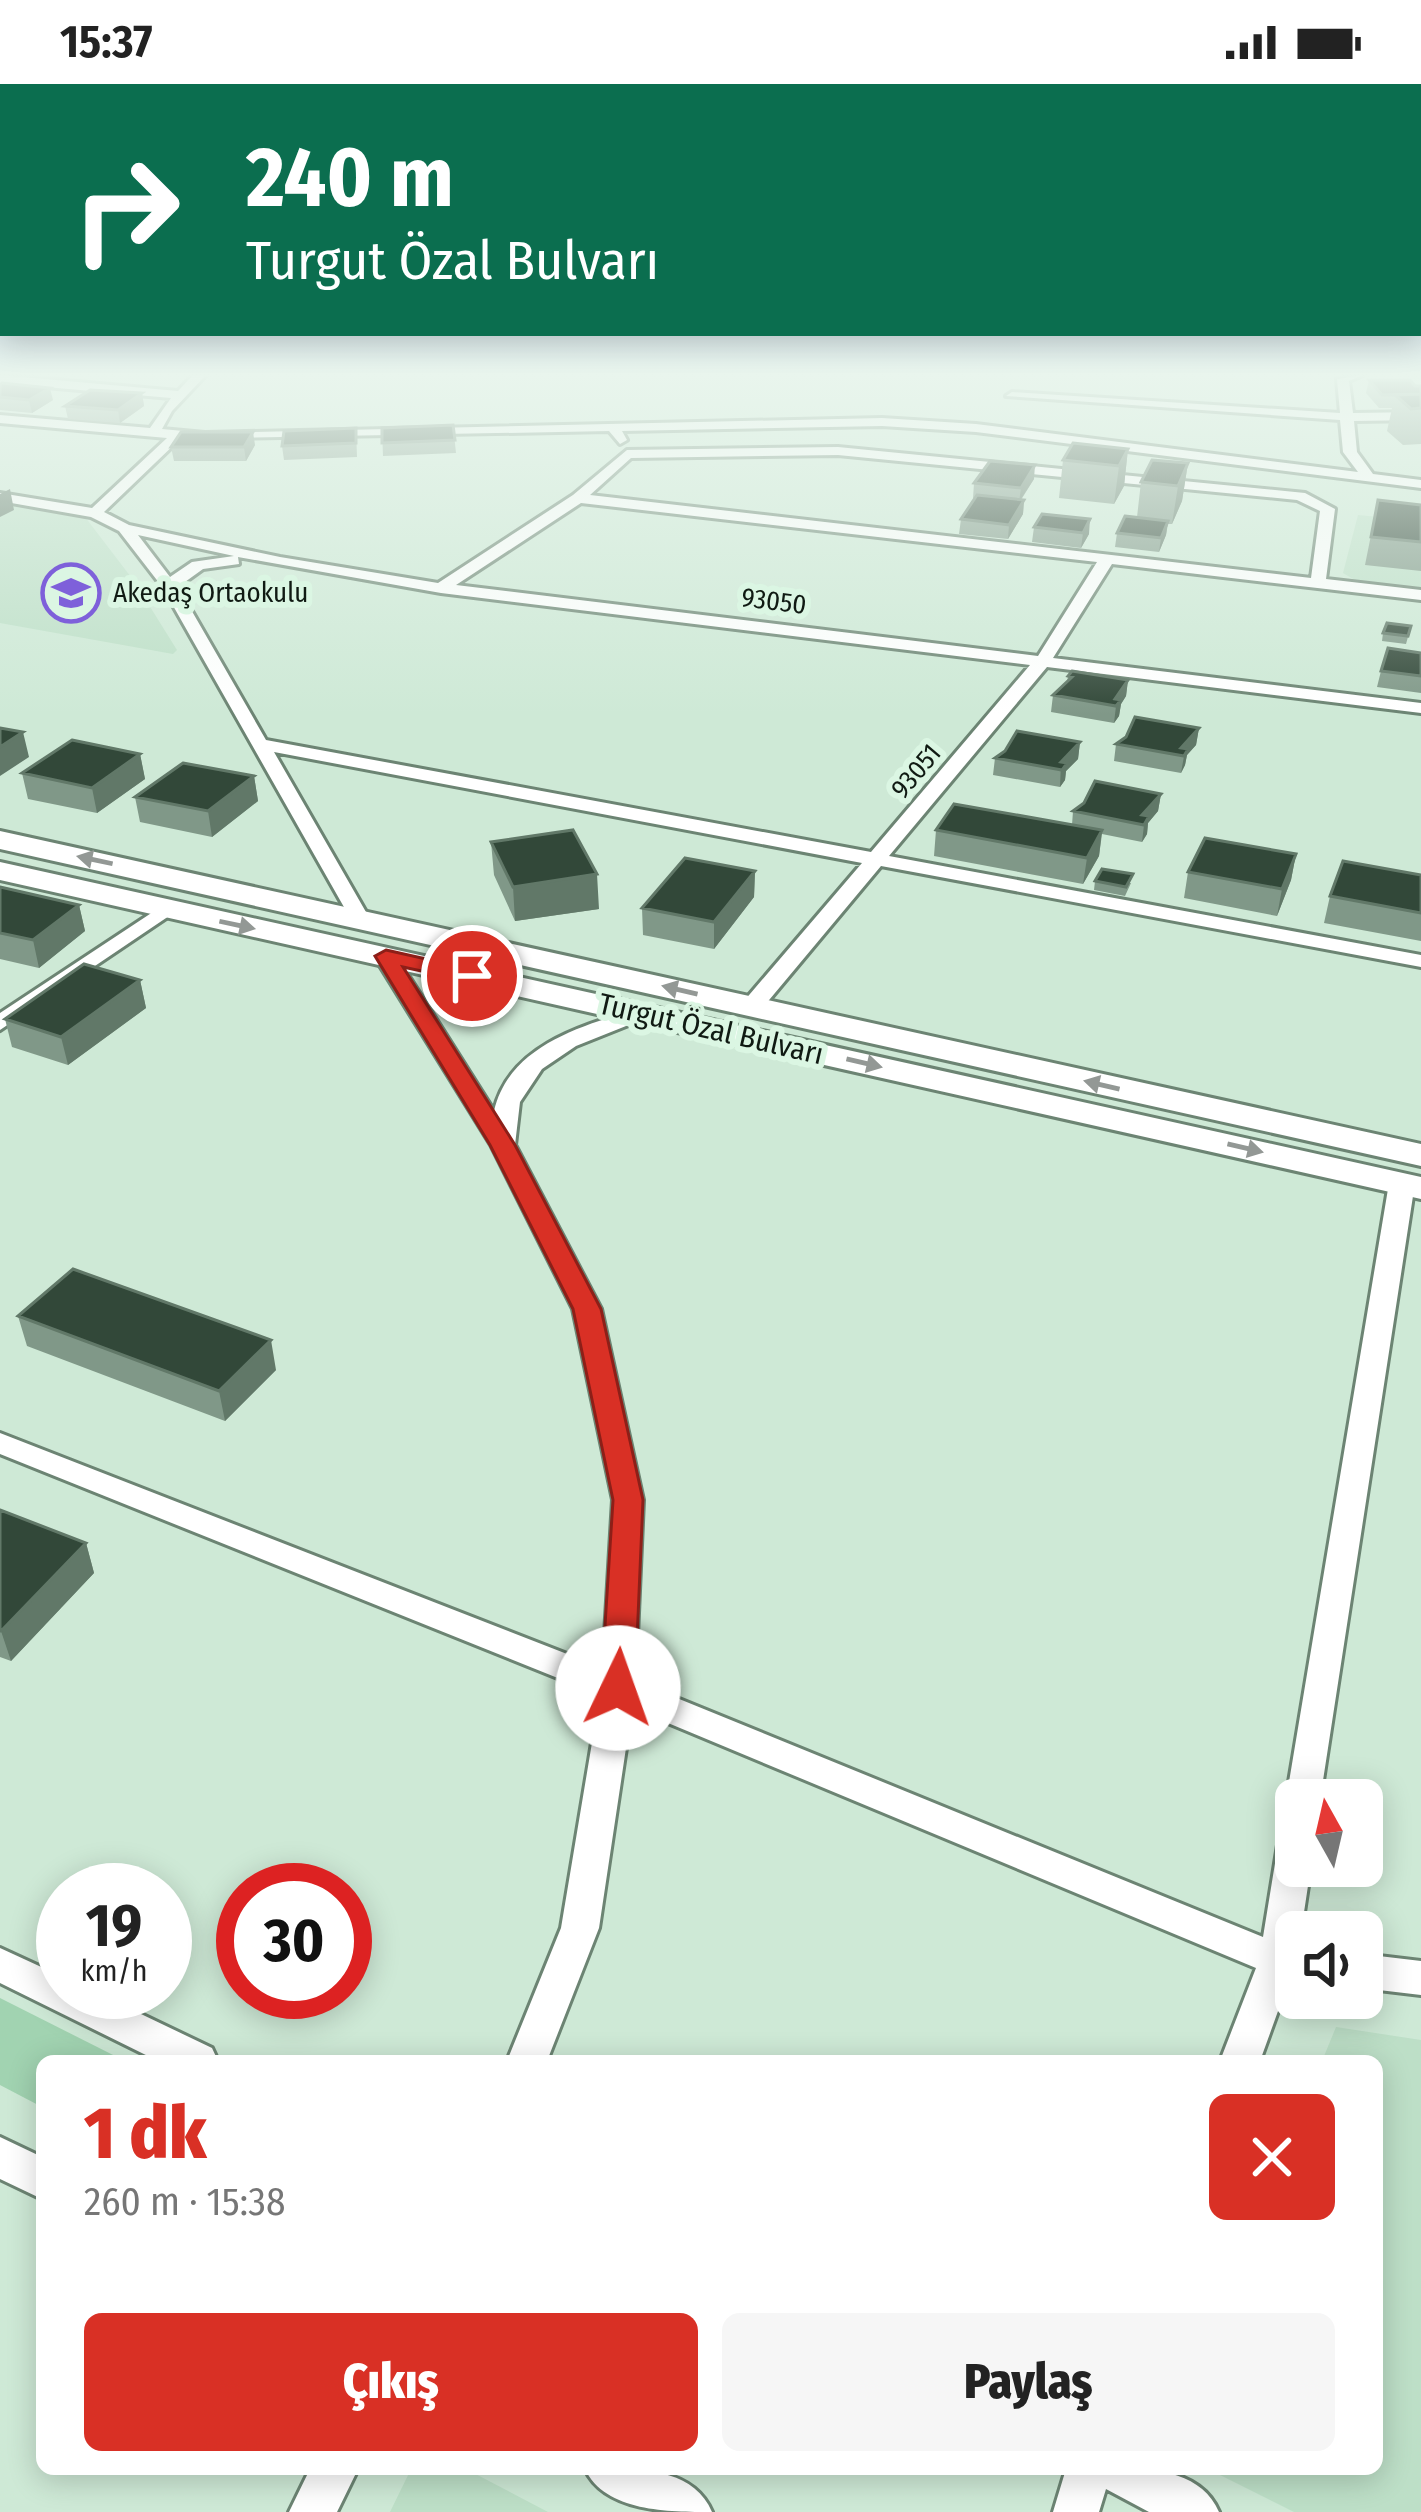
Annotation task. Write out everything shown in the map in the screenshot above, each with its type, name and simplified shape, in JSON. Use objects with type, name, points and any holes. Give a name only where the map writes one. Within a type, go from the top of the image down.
[{"type":"main road","name":"Turgut Özal Bulvarı","points":[[0,840],[752,1006],[1415,1176]]},
{"type":"main road","name":"Turgut Özal Bulvarı","points":[[0,871],[645,1014],[1415,1176]]},
{"type":"street","points":[[95,513],[121,488]]},
{"type":"street","points":[[441,588],[589,488]]},
{"type":"street","points":[[1228,488],[1300,496],[1328,509],[1318,582]]},
{"type":"street","points":[[0,497],[95,513],[124,528],[170,587],[360,919]]},
{"type":"street","points":[[578,498],[1421,595]]},
{"type":"street","name":"93050","points":[[124,528],[280,562],[441,588],[1421,708]]},
{"type":"street","name":"93051","points":[[752,1006],[1043,661],[1107,559]]},
{"type":"street","points":[[170,587],[180,572],[196,564],[280,562]]},
{"type":"street","points":[[260,744],[1421,961]]},
{"type":"street","points":[[0,1023],[165,910]]},
{"type":"street","points":[[386,956],[503,1145],[587,1309],[628,1500],[618,1688],[580,1928],[529,2055]]},
{"type":"street","points":[[503,1145],[510,1097],[538,1062],[578,1035],[645,1014]]},
{"type":"street","points":[[1307,1779],[1415,1176]]},
{"type":"street","points":[[0,1443],[1275,1956]]},
{"type":"street","points":[[0,1965],[186,2055]]},
{"type":"street","points":[[1383,1973],[1421,1978]]},
{"type":"street","points":[[1243,2055],[1275,1987]]},
{"type":"street","points":[[0,2156],[36,2176]]},
{"type":"street","points":[[312,2512],[332,2475]]},
{"type":"street","points":[[619,2475],[689,2512]]},
{"type":"street","points":[[1076,2512],[1087,2475]]},
{"type":"street","points":[[1126,2475],[1196,2512]]},
{"type":"shaded area","name":"Akedaş Ortaokulu","points":[[0,500],[82,513],[134,581],[177,650],[173,654],[0,623]]},
{"type":"shaded area","points":[[1358,515],[1421,521],[1421,592],[1365,586],[1343,573]]},
{"type":"shaded area","points":[[0,1998],[113,2055],[36,2055],[36,2104],[0,2085]]},
{"type":"shaded area","points":[[1336,2027],[1421,2040],[1421,2512],[1294,2512],[1220,2475],[1383,2475],[1383,2055],[1324,2055]]},
{"type":"shaded area","points":[[408,2475],[477,2475],[548,2512],[390,2512]]},
{"type":"building","points":[[977,495],[1024,500],[1009,525],[961,519]]},
{"type":"building","points":[[1378,500],[1421,505],[1421,542],[1371,537]]},
{"type":"building","points":[[1042,514],[1090,519],[1083,533],[1034,527]]},
{"type":"building","points":[[1125,516],[1168,521],[1161,538],[1117,533]]},
{"type":"building","points":[[1387,623],[1411,626],[1408,636],[1383,633]]},
{"type":"building","points":[[1388,648],[1421,653],[1421,676],[1381,671]]},
{"type":"building","points":[[1072,671],[1128,680],[1115,699],[1121,700],[1116,706],[1053,695],[1072,677],[1068,676]]},
{"type":"building","points":[[1135,717],[1199,728],[1181,748],[1188,749],[1184,756],[1116,744],[1126,737]]},
{"type":"building","points":[[0,728],[23,732],[0,747]]},
{"type":"building","points":[[1017,731],[1080,742],[1061,762],[1067,763],[1062,770],[995,758]]},
{"type":"building","points":[[72,740],[140,754],[92,788],[22,773]]},
{"type":"building","points":[[183,763],[254,776],[208,811],[135,797]]},
{"type":"building","points":[[1095,781],[1161,794],[1142,815],[1149,816],[1144,825],[1073,811],[1084,803]]},
{"type":"building","points":[[954,804],[1102,830],[1087,858],[936,830]]},
{"type":"building","points":[[573,830],[597,874],[513,887],[491,842]]},
{"type":"building","points":[[1205,838],[1296,854],[1282,889],[1188,872]]},
{"type":"building","points":[[685,858],[755,871],[714,922],[642,908]]},
{"type":"building","points":[[1343,861],[1421,875],[1421,913],[1330,896]]},
{"type":"building","points":[[1102,869],[1133,874],[1126,887],[1095,881]]},
{"type":"building","points":[[0,887],[79,905],[33,940],[0,933]]},
{"type":"building","points":[[84,964],[140,980],[61,1037],[5,1019]]},
{"type":"building","points":[[73,1269],[271,1340],[219,1391],[18,1316]]},
{"type":"building","points":[[0,1510],[86,1543],[1,1631],[0,1631]]},
{"type":"place","name":"Akedaş Ortaokulu","points":[[71,593]]},
{"type":"route","points":[[472,976],[386,956],[503,1145],[587,1309],[628,1500],[618,1688]]}]
